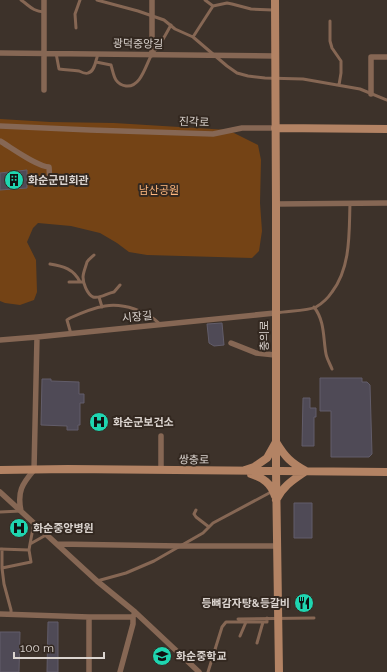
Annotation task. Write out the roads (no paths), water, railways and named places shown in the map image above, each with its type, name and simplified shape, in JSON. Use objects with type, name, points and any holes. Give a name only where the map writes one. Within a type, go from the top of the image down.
[{"type":"street","points":[[44,0],[44,90]]},
{"type":"street","points":[[152,0],[152,55]]},
{"type":"street","name":"충의로","points":[[275,0],[276,472],[274,490],[276,500],[279,672]]},
{"type":"street","name":"광덕중앙길","points":[[0,53],[275,56]]},
{"type":"street","points":[[371,94],[371,57],[387,57]]},
{"type":"street","name":"진각로","points":[[0,126],[213,134],[242,128],[387,129]]},
{"type":"street","points":[[0,141],[22,155],[49,167],[50,183]]},
{"type":"street","points":[[276,204],[387,203]]},
{"type":"street","name":"시장길","points":[[0,340],[275,313]]},
{"type":"street","points":[[21,511],[19,503],[20,491],[26,479],[34,470],[37,337]]},
{"type":"street","points":[[231,343],[256,353],[275,355]]},
{"type":"street","points":[[161,436],[161,470]]},
{"type":"street","points":[[242,471],[267,458],[276,442]]},
{"type":"street","points":[[276,442],[283,454],[294,464],[306,471],[290,482],[280,492],[276,500]]},
{"type":"street","name":"쌍충로","points":[[0,470],[387,472]]},
{"type":"street","points":[[242,471],[260,477],[274,490]]},
{"type":"street","points":[[0,492],[199,672]]},
{"type":"street","points":[[57,544],[277,546]]},
{"type":"street","points":[[0,614],[89,617],[134,614]]},
{"type":"street","points":[[120,672],[133,624],[134,614]]},
{"type":"street","points":[[89,617],[89,672]]},
{"type":"lane","points":[[21,0],[37,11],[44,12]]},
{"type":"lane","points":[[76,28],[75,14],[80,0]]},
{"type":"lane","points":[[97,0],[164,20],[175,29],[193,37],[237,73],[248,76],[303,79],[360,89],[387,100]]},
{"type":"lane","points":[[205,0],[213,6],[232,4],[251,9],[275,10]]},
{"type":"lane","points":[[193,37],[213,6]]},
{"type":"lane","points":[[330,22],[330,40],[332,48],[341,61],[339,86]]},
{"type":"lane","points":[[96,62],[111,65],[117,82],[119,84],[131,86],[135,84],[147,67],[152,55],[171,25]]},
{"type":"lane","points":[[56,53],[59,69],[88,73],[93,69],[98,54]]},
{"type":"lane","points":[[275,313],[314,308],[326,300],[338,284],[348,251],[350,203]]},
{"type":"lane","points":[[82,282],[87,262],[94,255]]},
{"type":"lane","points":[[50,264],[72,271],[92,296],[99,297],[114,292],[120,285]]},
{"type":"lane","points":[[69,282],[82,282]]},
{"type":"lane","points":[[99,297],[102,307]]},
{"type":"lane","points":[[71,334],[67,320],[102,307],[124,307],[139,311],[161,324]]},
{"type":"lane","points":[[314,308],[317,311],[321,321],[324,333],[326,356],[332,369]]},
{"type":"lane","points":[[97,581],[141,568],[203,533],[213,523],[274,490]]},
{"type":"lane","points":[[196,510],[194,514],[196,517],[209,527]]},
{"type":"lane","points":[[0,512],[21,511]]},
{"type":"lane","points":[[2,568],[31,562],[29,550],[34,523]]},
{"type":"lane","points":[[30,544],[47,534]]},
{"type":"lane","points":[[11,615],[4,584],[1,549],[29,550]]},
{"type":"lane","points":[[208,672],[222,627],[226,622],[267,622],[267,618]]},
{"type":"lane","points":[[238,619],[314,618]]},
{"type":"lane","points":[[240,636],[246,622]]},
{"type":"lane","points":[[257,643],[263,622]]},
{"type":"place","name":"화순군민회관","points":[[14,180]]},
{"type":"place","name":"화순군보건소","points":[[99,422]]},
{"type":"place","name":"화순중앙병원","points":[[19,528]]},
{"type":"place","name":"등뼈감자탕&등갈비","points":[[304,603]]},
{"type":"place","name":"화순중학교","points":[[162,656]]},
{"type":"park label","name":"남산공원","points":[[159,190]]}]
